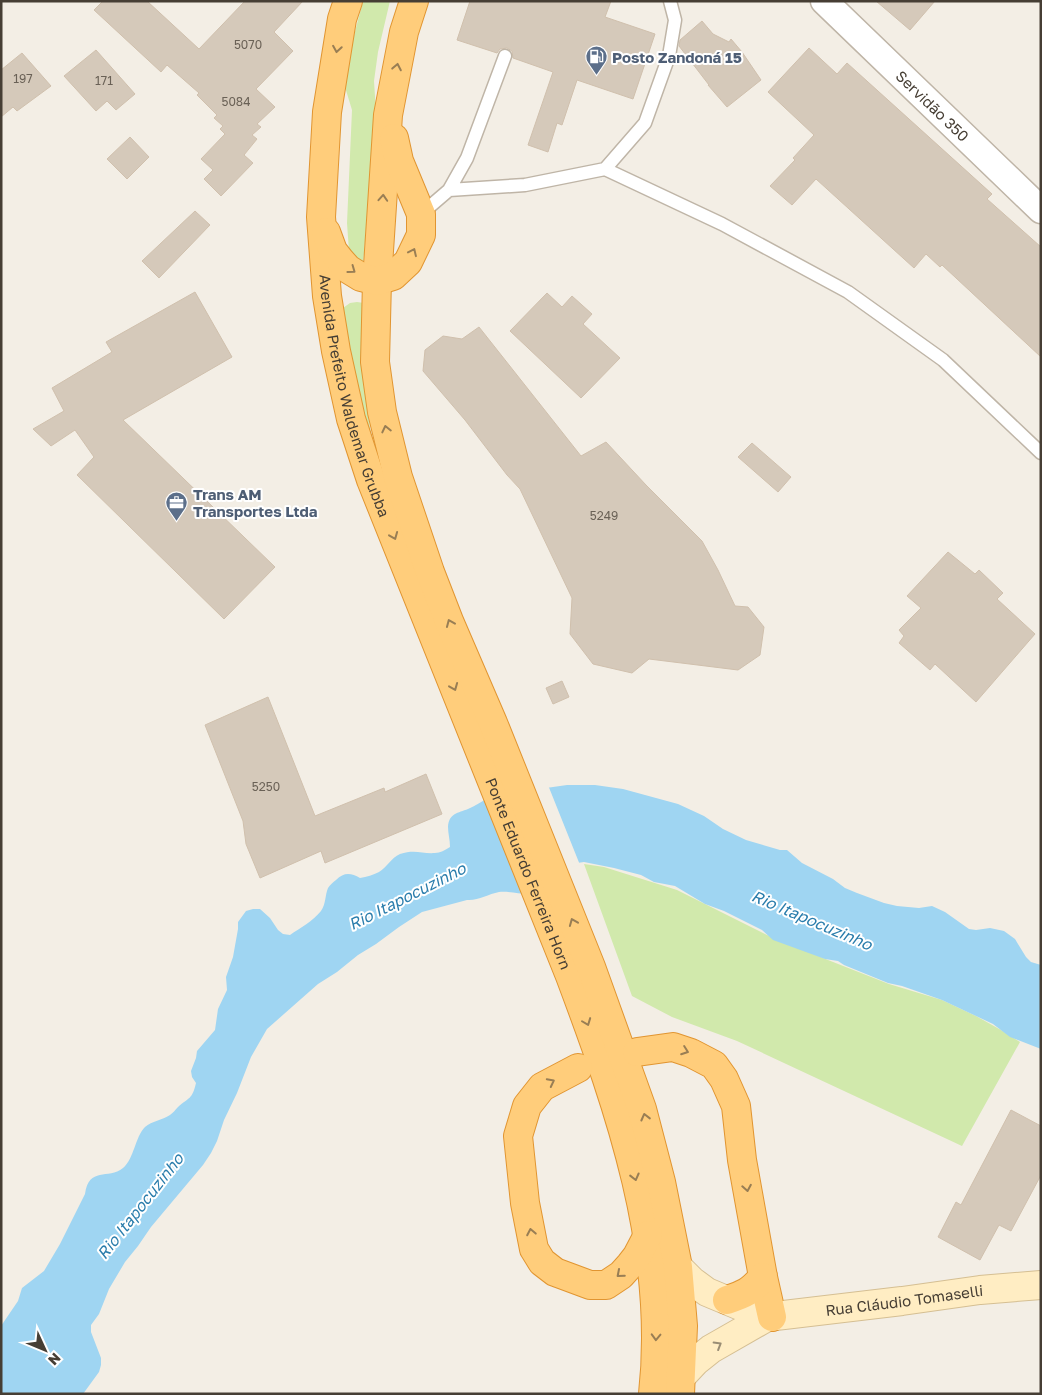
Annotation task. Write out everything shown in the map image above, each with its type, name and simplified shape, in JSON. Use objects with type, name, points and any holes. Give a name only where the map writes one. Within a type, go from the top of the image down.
[{"type":"highway","name":"Avenida Prefeito Waldemar Grubba","points":[[348,1],[342,19],[327,112],[321,217],[327,296],[336,351],[351,419],[371,480],[499,768]]},
{"type":"highway","name":"Avenida Prefeito Waldemar Grubba","points":[[414,1],[404,32],[388,115],[377,281],[375,362],[382,412],[398,476],[499,768]]},
{"type":"highway","points":[[321,217],[334,251],[348,269],[361,277],[377,281],[394,276],[408,262],[421,235],[421,214],[399,161],[388,115]]},
{"type":"highway","name":"Ponte Eduardo Ferreira Horn","points":[[499,768],[580,972]]},
{"type":"highway","points":[[580,972],[594,1040],[629,1151],[648,1235],[657,1322],[653,1394]]},
{"type":"highway","points":[[580,972],[642,1109],[661,1182],[678,1268],[683,1326],[680,1386]]},
{"type":"highway","points":[[637,1052],[673,1047],[691,1053],[714,1065],[724,1079],[736,1106],[742,1160],[770,1317]]},
{"type":"highway","points":[[578,1068],[542,1087],[527,1106],[518,1136],[534,1249],[542,1262],[555,1272],[590,1284],[606,1285],[621,1275],[630,1265],[648,1235]]},
{"type":"highway","points":[[726,1300],[745,1294],[763,1277]]},
{"type":"main road","points":[[678,1268],[707,1292],[770,1317]]},
{"type":"main road","name":"Rua Cláudio Tomaselli","points":[[680,1386],[696,1361],[711,1349],[770,1317],[980,1290],[1041,1285]]},
{"type":"street","name":"Servidão 350","points":[[824,1],[1041,210]]},
{"type":"lane","points":[[605,169],[645,123],[669,56],[675,20],[670,1]]},
{"type":"lane","points":[[421,214],[449,190],[467,158],[506,56]]},
{"type":"lane","points":[[449,190],[525,185],[605,169],[722,224],[848,292],[943,360],[1041,453]]},
{"type":"green space","points":[[363,1],[390,1],[378,52],[374,81],[376,112],[363,265],[349,251],[347,223],[352,110],[345,87],[351,47]]},
{"type":"green space","points":[[350,303],[364,303],[362,352],[366,401],[373,448],[349,354],[343,308]]},
{"type":"green space","points":[[584,864],[604,867],[677,890],[767,935],[889,984],[942,1000],[976,1016],[1020,1042],[962,1146],[737,1041],[672,1017],[632,996]]},
{"type":"water","name":"Rio Itapocuzinho","points":[[567,785],[595,785],[623,789],[678,804],[704,816],[723,829],[746,840],[780,850],[787,850],[802,863],[857,893],[897,906],[919,908],[932,906],[945,912],[969,929],[990,928],[1004,931],[1015,939],[1031,962],[1041,965],[1041,1049],[1010,1037],[993,1024],[942,1000],[888,983],[838,961],[825,959],[773,940],[762,930],[724,911],[705,904],[675,886],[654,882],[641,875],[614,868],[584,862],[570,864],[546,788]]},
{"type":"water","name":"Rio Itapocuzinho","points":[[490,797],[528,894],[499,892],[422,912],[318,984],[267,1029],[251,1057],[211,1153],[151,1227],[125,1262],[109,1289],[99,1314],[91,1325],[91,1332],[101,1358],[101,1365],[99,1372],[83,1394],[1,1394],[1,1326],[18,1301],[22,1288],[44,1271],[85,1194],[87,1185],[95,1177],[123,1168],[130,1159],[139,1136],[145,1127],[170,1115],[190,1098],[193,1093],[196,1083],[191,1071],[197,1051],[215,1030],[218,1009],[227,990],[226,977],[233,957],[238,922],[246,911],[260,909],[270,918],[278,930],[283,934],[290,935],[318,915],[324,905],[328,888],[339,877],[348,874],[360,878],[372,875],[382,870],[400,854],[414,852],[435,853],[450,847],[448,827],[452,816]]},
{"type":"pier","points":[[535,784],[548,785],[580,865],[571,867],[556,881],[517,787]]},
{"type":"building","points":[[103,1],[147,1],[199,49],[245,1],[303,1],[274,32],[293,51],[256,89],[275,107],[257,124],[261,127],[252,135],[257,139],[244,155],[253,163],[221,196],[204,179],[213,170],[201,159],[225,134],[220,129],[223,126],[214,118],[217,115],[197,95],[199,93],[167,65],[161,72],[94,10]]},
{"type":"building","name":"Posto Zandoná 15","points":[[470,1],[611,1],[605,17],[655,34],[633,99],[577,80],[562,125],[557,123],[548,152],[528,145],[553,72],[513,58],[512,51],[507,48],[500,49],[497,53],[457,40]]},
{"type":"building","points":[[876,1],[935,1],[910,30]]},
{"type":"building","points":[[702,21],[713,34],[729,42],[731,39],[761,80],[727,107],[679,46],[680,40]]},
{"type":"building","points":[[809,48],[837,74],[847,63],[992,194],[987,199],[1041,247],[1041,357],[942,265],[940,267],[926,254],[914,268],[816,179],[792,205],[770,186],[795,160],[793,158],[814,135],[768,92]]},
{"type":"building","points":[[96,50],[135,94],[116,110],[107,101],[96,111],[64,76]]},
{"type":"building","points":[[22,53],[51,86],[17,111],[13,107],[1,117],[1,70]]},
{"type":"building","points":[[130,137],[149,157],[127,179],[107,159]]},
{"type":"building","points":[[195,211],[210,225],[159,278],[142,261]]},
{"type":"building","points":[[195,292],[232,357],[123,420],[275,567],[224,619],[77,475],[94,457],[75,430],[51,446],[33,429],[64,411],[52,388],[112,352],[106,342]]},
{"type":"building","points":[[547,293],[562,307],[572,296],[592,314],[583,324],[620,358],[581,398],[510,331]]},
{"type":"building","points":[[479,327],[581,456],[606,442],[702,541],[735,606],[748,607],[764,627],[760,655],[738,670],[649,659],[632,673],[593,664],[570,634],[572,598],[520,489],[423,371],[425,350],[443,336],[462,339]]},
{"type":"building","points":[[752,443],[791,477],[778,492],[738,457]]},
{"type":"building","points":[[948,552],[975,574],[979,570],[1003,593],[997,599],[1035,634],[976,702],[935,664],[930,670],[899,643],[904,636],[899,630],[921,608],[907,596]]},
{"type":"building","points":[[562,681],[569,697],[553,704],[546,688]]},
{"type":"building","points":[[268,697],[315,816],[384,788],[385,792],[426,774],[442,814],[325,863],[321,851],[260,878],[246,844],[243,821],[205,725]]},
{"type":"building","points":[[1011,1110],[1041,1126],[1041,1175],[1011,1231],[999,1225],[980,1260],[938,1237],[956,1202],[961,1205]]},
{"type":"place","name":"Posto Zandoná 15","points":[[596,76]]},
{"type":"place","name":"Trans AM Transportes Ltda","points":[[177,522]]}]
